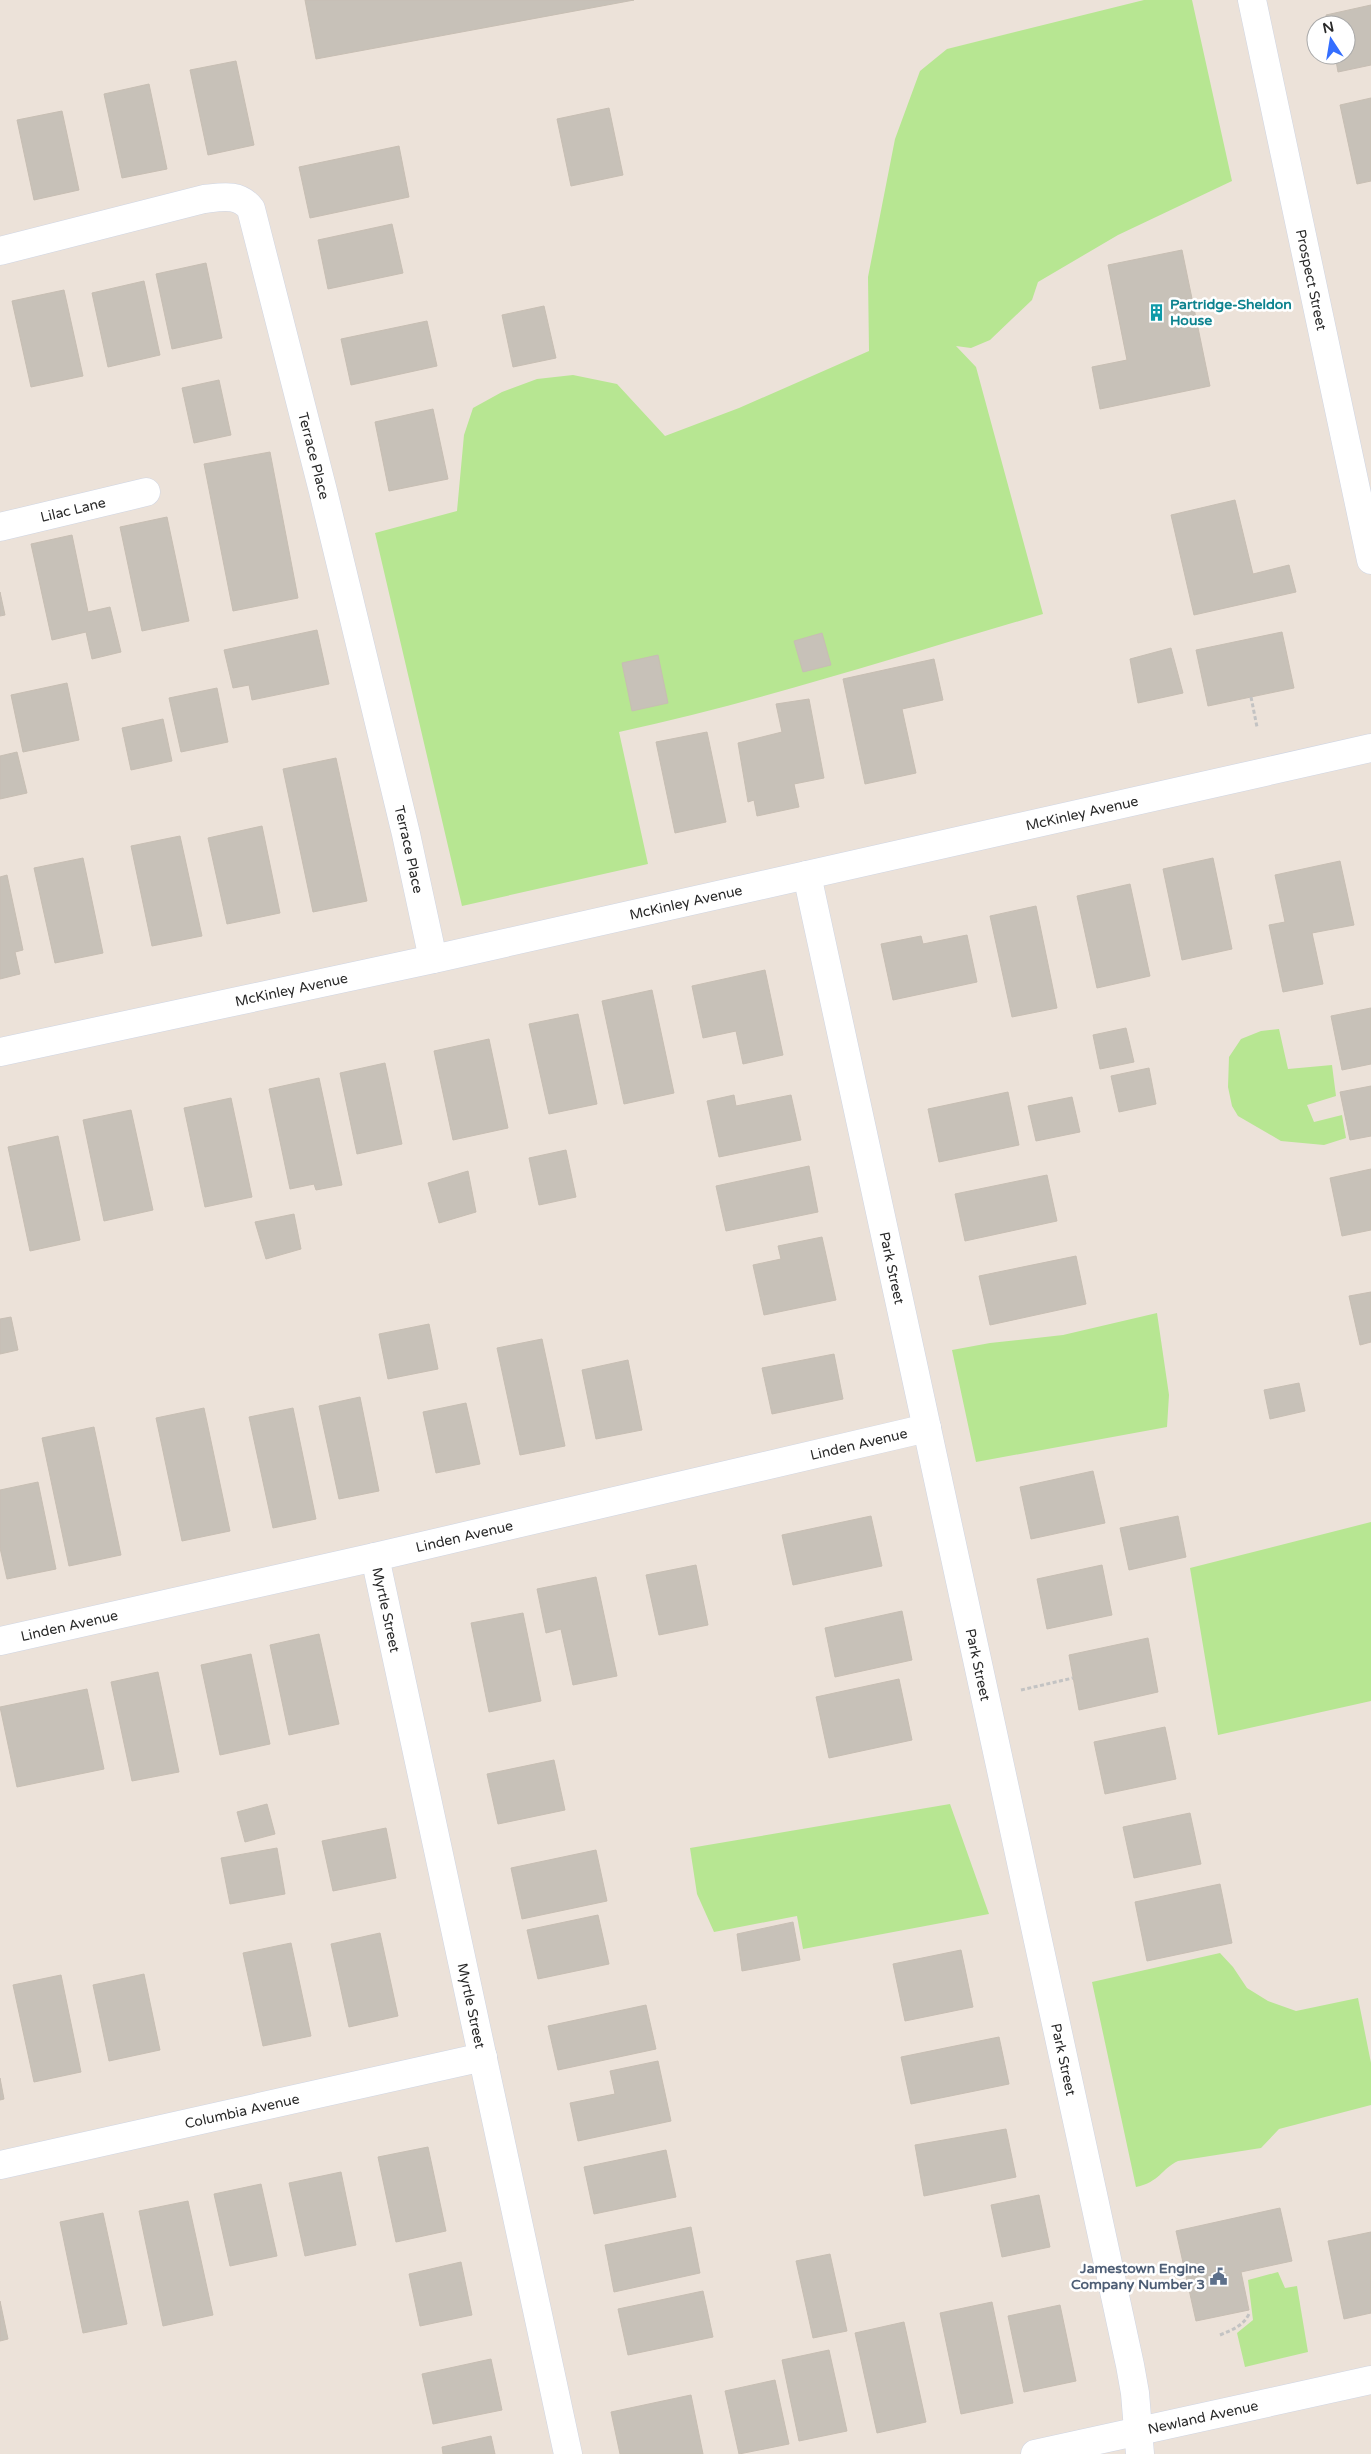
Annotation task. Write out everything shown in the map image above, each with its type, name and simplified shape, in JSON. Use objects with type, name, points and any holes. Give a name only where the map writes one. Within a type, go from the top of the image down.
[{"type":"street","name":"Prospect Street","points":[[1252,0],[1371,560]]},
{"type":"street","name":"Terrace Place","points":[[0,251],[204,199],[225,196],[246,202],[251,209],[326,501],[404,824],[433,959]]},
{"type":"street","name":"Lilac Lane","points":[[0,527],[146,492]]},
{"type":"street","name":"McKinley Avenue","points":[[0,1052],[433,959],[1371,748]]},
{"type":"street","name":"Park Street","points":[[807,875],[1130,2365],[1135,2393],[1139,2443]]},
{"type":"street","name":"Linden Avenue","points":[[0,1640],[375,1557],[927,1428]]},
{"type":"street","name":"Myrtle Street","points":[[375,1557],[568,2454]]},
{"type":"street","name":"Columbia Avenue","points":[[0,2165],[482,2057]]},
{"type":"street","name":"Newland Avenue","points":[[1035,2454],[1139,2443],[1371,2380]]},
{"type":"path","points":[[1251,697],[1257,728]]},
{"type":"path","points":[[1021,1690],[1073,1678]]},
{"type":"path","points":[[1220,2335],[1238,2327],[1245,2322],[1250,2314]]},
{"type":"green space","points":[[1144,0],[1192,0],[1232,181],[1118,235],[1038,282],[1032,300],[990,340],[971,348],[956,346],[976,367],[1043,614],[779,692],[619,732],[648,864],[462,906],[375,533],[457,511],[464,435],[473,408],[502,392],[537,379],[573,375],[617,384],[665,436],[739,408],[869,351],[868,277],[895,139],[920,71],[947,49]]},
{"type":"green space","points":[[1279,1029],[1288,1069],[1332,1065],[1336,1096],[1307,1105],[1314,1122],[1342,1115],[1346,1138],[1324,1145],[1281,1141],[1238,1116],[1232,1106],[1228,1087],[1229,1057],[1241,1039],[1261,1031]]},
{"type":"green space","points":[[1157,1313],[1169,1395],[1167,1427],[976,1462],[952,1350],[990,1343],[1063,1335]]},
{"type":"green space","points":[[1371,1522],[1371,1701],[1218,1735],[1190,1568]]},
{"type":"green space","points":[[950,1804],[989,1914],[803,1949],[797,1916],[714,1932],[697,1894],[690,1848]]},
{"type":"green space","points":[[1220,1953],[1233,1967],[1247,1988],[1268,2001],[1296,2011],[1358,1998],[1371,2063],[1371,2105],[1279,2129],[1261,2148],[1178,2161],[1155,2179],[1136,2187],[1092,1982]]},
{"type":"green space","points":[[1278,2272],[1285,2288],[1297,2286],[1308,2352],[1245,2367],[1237,2333],[1253,2320],[1248,2280]]},
{"type":"building","points":[[305,0],[634,0],[316,59]]},
{"type":"building","points":[[1371,5],[1371,65],[1338,72],[1337,65],[1356,65],[1356,15],[1326,15]]},
{"type":"building","points":[[236,61],[254,145],[208,155],[190,70]]},
{"type":"building","points":[[149,84],[167,169],[122,178],[104,94]]},
{"type":"building","points":[[1371,98],[1371,181],[1357,184],[1340,105]]},
{"type":"building","points":[[609,108],[623,175],[571,186],[557,119]]},
{"type":"building","points":[[62,111],[79,190],[34,200],[17,120]]},
{"type":"building","points":[[399,146],[409,197],[310,218],[299,167]]},
{"type":"building","points":[[392,224],[403,273],[328,289],[318,240]]},
{"type":"building","name":"Partridge-Sheldon House","points":[[1182,250],[1210,386],[1100,409],[1092,367],[1127,360],[1108,265]]},
{"type":"building","points":[[206,263],[222,338],[172,349],[156,274]]},
{"type":"building","points":[[144,281],[160,355],[108,367],[92,293]]},
{"type":"building","points":[[64,290],[83,376],[31,387],[12,301]]},
{"type":"building","points":[[544,306],[556,358],[513,367],[502,315]]},
{"type":"building","points":[[427,321],[437,366],[351,385],[341,339]]},
{"type":"building","points":[[219,380],[231,435],[194,443],[182,388]]},
{"type":"building","points":[[433,409],[448,479],[389,491],[375,422]]},
{"type":"building","points":[[270,452],[298,598],[233,611],[204,464]]},
{"type":"building","points":[[1235,500],[1253,574],[1289,565],[1296,592],[1194,615],[1171,515]]},
{"type":"building","points":[[167,517],[189,621],[142,631],[120,527]]},
{"type":"building","points":[[72,535],[88,612],[110,607],[121,652],[92,659],[86,632],[52,640],[31,544]]},
{"type":"building","points":[[0,592],[5,615],[0,616]]},
{"type":"building","points":[[317,630],[329,684],[252,700],[249,685],[233,688],[224,650]]},
{"type":"building","points":[[1282,632],[1294,688],[1208,706],[1196,650]]},
{"type":"building","points":[[822,633],[831,665],[803,672],[794,641]]},
{"type":"building","points":[[1171,648],[1183,693],[1138,703],[1130,659]]},
{"type":"building","points":[[658,655],[668,703],[632,711],[622,663]]},
{"type":"building","points":[[934,659],[943,700],[902,709],[916,773],[865,784],[843,679]]},
{"type":"building","points":[[67,683],[79,740],[23,752],[11,695]]},
{"type":"building","points":[[217,688],[228,742],[181,752],[169,698]]},
{"type":"building","points":[[809,699],[824,778],[794,784],[799,807],[757,816],[754,800],[748,802],[738,743],[782,732],[776,704]]},
{"type":"building","points":[[163,719],[172,761],[131,770],[122,728]]},
{"type":"building","points":[[707,732],[726,822],[675,833],[656,742]]},
{"type":"building","points":[[17,752],[27,793],[0,799],[0,756]]},
{"type":"building","points":[[336,758],[367,901],[313,912],[283,769]]},
{"type":"building","points":[[262,826],[280,913],[227,924],[208,838]]},
{"type":"building","points":[[180,836],[202,936],[152,946],[131,846]]},
{"type":"building","points":[[83,858],[103,953],[55,963],[34,868]]},
{"type":"building","points":[[1213,858],[1232,949],[1182,960],[1163,869]]},
{"type":"building","points":[[1340,861],[1354,925],[1312,933],[1323,984],[1283,992],[1269,925],[1285,922],[1275,875]]},
{"type":"building","points":[[7,875],[23,950],[15,952],[20,974],[0,979],[0,877]]},
{"type":"building","points":[[1130,884],[1150,976],[1097,988],[1077,896]]},
{"type":"building","points":[[1036,906],[1057,1008],[1012,1017],[990,916]]},
{"type":"building","points":[[967,935],[977,982],[893,1000],[881,944],[921,936],[923,944]]},
{"type":"building","points":[[765,970],[783,1055],[743,1064],[736,1031],[703,1038],[692,986]]},
{"type":"building","points":[[652,990],[674,1093],[624,1104],[602,1001]]},
{"type":"building","points":[[1371,1008],[1371,1064],[1342,1070],[1331,1016]]},
{"type":"building","points":[[578,1014],[597,1104],[549,1114],[529,1024]]},
{"type":"building","points":[[1126,1028],[1134,1062],[1100,1069],[1093,1035]]},
{"type":"building","points":[[489,1039],[508,1128],[453,1140],[434,1051]]},
{"type":"building","points":[[385,1063],[402,1144],[357,1154],[340,1073]]},
{"type":"building","points":[[1149,1068],[1156,1104],[1119,1112],[1111,1076]]},
{"type":"building","points":[[319,1078],[342,1185],[316,1190],[314,1184],[290,1189],[269,1089]]},
{"type":"building","points":[[1371,1086],[1371,1136],[1350,1140],[1340,1092]]},
{"type":"building","points":[[1008,1092],[1019,1145],[939,1162],[928,1109]]},
{"type":"building","points":[[734,1095],[736,1106],[791,1095],[801,1140],[719,1157],[707,1101]]},
{"type":"building","points":[[1072,1097],[1080,1132],[1036,1141],[1028,1106]]},
{"type":"building","points":[[231,1098],[252,1197],[205,1207],[184,1108]]},
{"type":"building","points":[[131,1110],[153,1210],[104,1221],[83,1120]]},
{"type":"building","points":[[58,1136],[80,1240],[30,1251],[8,1147]]},
{"type":"building","points":[[566,1150],[576,1197],[539,1205],[529,1158]]},
{"type":"building","points":[[809,1166],[818,1212],[726,1231],[716,1186]]},
{"type":"building","points":[[1371,1169],[1371,1230],[1342,1236],[1330,1178]]},
{"type":"building","points":[[468,1171],[476,1212],[439,1223],[428,1183]]},
{"type":"building","points":[[1047,1175],[1057,1221],[965,1241],[955,1194]]},
{"type":"building","points":[[294,1214],[301,1249],[266,1259],[255,1222]]},
{"type":"building","points":[[822,1237],[836,1300],[764,1315],[753,1265],[781,1259],[778,1246]]},
{"type":"building","points":[[1076,1256],[1086,1304],[990,1325],[979,1276]]},
{"type":"building","points":[[1371,1292],[1371,1342],[1360,1345],[1349,1296]]},
{"type":"building","points":[[11,1317],[18,1350],[0,1354],[0,1319]]},
{"type":"building","points":[[429,1324],[438,1369],[388,1379],[379,1334]]},
{"type":"building","points":[[542,1339],[565,1446],[520,1455],[497,1348]]},
{"type":"building","points":[[834,1354],[843,1399],[772,1414],[762,1368]]},
{"type":"building","points":[[628,1360],[642,1430],[596,1439],[582,1370]]},
{"type":"building","points":[[1299,1383],[1305,1411],[1270,1419],[1264,1390]]},
{"type":"building","points":[[360,1397],[379,1491],[339,1499],[319,1406]]},
{"type":"building","points":[[466,1403],[480,1464],[436,1473],[423,1412]]},
{"type":"building","points":[[204,1408],[230,1531],[182,1541],[156,1418]]},
{"type":"building","points":[[293,1408],[316,1519],[273,1528],[249,1417]]},
{"type":"building","points":[[94,1427],[121,1555],[69,1566],[42,1438]]},
{"type":"building","points":[[1093,1471],[1105,1523],[1031,1539],[1020,1487]]},
{"type":"building","points":[[38,1482],[56,1569],[7,1579],[0,1548],[0,1490]]},
{"type":"building","points":[[871,1516],[882,1566],[793,1585],[782,1535]]},
{"type":"building","points":[[1178,1516],[1186,1557],[1129,1570],[1120,1528]]},
{"type":"building","points":[[696,1565],[708,1625],[659,1635],[646,1575]]},
{"type":"building","points":[[1102,1565],[1112,1615],[1047,1629],[1037,1579]]},
{"type":"building","points":[[596,1577],[617,1676],[573,1685],[561,1629],[546,1633],[537,1589]]},
{"type":"building","points":[[902,1611],[912,1660],[835,1677],[825,1628]]},
{"type":"building","points":[[523,1613],[541,1701],[489,1712],[471,1623]]},
{"type":"building","points":[[319,1634],[339,1724],[289,1735],[270,1645]]},
{"type":"building","points":[[1148,1638],[1158,1692],[1079,1710],[1069,1655]]},
{"type":"building","points":[[251,1654],[270,1744],[220,1755],[201,1665]]},
{"type":"building","points":[[158,1672],[179,1772],[132,1781],[111,1682]]},
{"type":"building","points":[[899,1679],[912,1740],[829,1758],[816,1697]]},
{"type":"building","points":[[87,1689],[104,1769],[17,1787],[0,1707]]},
{"type":"building","points":[[1165,1727],[1176,1779],[1105,1794],[1094,1742]]},
{"type":"building","points":[[554,1760],[565,1810],[498,1824],[487,1774]]},
{"type":"building","points":[[267,1804],[275,1834],[245,1842],[237,1812]]},
{"type":"building","points":[[1190,1813],[1201,1864],[1134,1878],[1123,1827]]},
{"type":"building","points":[[386,1828],[396,1878],[333,1891],[322,1841]]},
{"type":"building","points":[[277,1848],[285,1894],[230,1904],[221,1858]]},
{"type":"building","points":[[596,1850],[607,1901],[522,1919],[511,1868]]},
{"type":"building","points":[[1220,1884],[1232,1943],[1147,1961],[1135,1902]]},
{"type":"building","points":[[598,1915],[609,1964],[538,1979],[527,1930]]},
{"type":"building","points":[[793,1922],[800,1960],[742,1971],[737,1934]]},
{"type":"building","points":[[380,1933],[398,2016],[349,2027],[331,1944]]},
{"type":"building","points":[[291,1943],[311,2036],[263,2046],[243,1953]]},
{"type":"building","points":[[961,1950],[973,2007],[905,2021],[893,1964]]},
{"type":"building","points":[[144,1974],[160,2050],[109,2061],[93,1985]]},
{"type":"building","points":[[61,1975],[81,2072],[34,2082],[13,1985]]},
{"type":"building","points":[[646,2005],[656,2049],[558,2070],[548,2026]]},
{"type":"building","points":[[999,2037],[1009,2084],[911,2104],[901,2057]]},
{"type":"building","points":[[658,2061],[671,2121],[578,2141],[570,2103],[615,2094],[610,2071]]},
{"type":"building","points":[[0,2078],[4,2099],[0,2100]]},
{"type":"building","points":[[1006,2129],[1016,2177],[924,2196],[915,2145]]},
{"type":"building","points":[[428,2147],[446,2231],[396,2242],[378,2157]]},
{"type":"building","points":[[666,2150],[676,2197],[594,2214],[584,2167]]},
{"type":"building","points":[[341,2172],[356,2245],[305,2256],[289,2183]]},
{"type":"building","points":[[261,2184],[277,2256],[230,2266],[214,2194]]},
{"type":"building","points":[[1039,2195],[1050,2247],[1002,2257],[991,2205]]},
{"type":"building","points":[[188,2201],[213,2315],[163,2326],[139,2211]]},
{"type":"building","points":[[1280,2208],[1292,2261],[1241,2272],[1249,2310],[1196,2321],[1176,2231]]},
{"type":"building","points":[[103,2213],[127,2324],[83,2333],[60,2222]]},
{"type":"building","points":[[691,2227],[700,2273],[614,2292],[605,2245]]},
{"type":"building","points":[[1371,2232],[1371,2313],[1344,2319],[1328,2241]]},
{"type":"building","points":[[830,2254],[847,2331],[813,2338],[796,2261]]},
{"type":"building","points":[[461,2262],[472,2315],[420,2326],[409,2274]]},
{"type":"building","points":[[703,2291],[713,2337],[628,2355],[618,2309]]},
{"type":"building","points":[[0,2301],[8,2339],[0,2341]]},
{"type":"building","points":[[992,2302],[1013,2403],[961,2414],[940,2313]]},
{"type":"building","points":[[1060,2305],[1076,2381],[1024,2392],[1008,2316]]},
{"type":"building","points":[[904,2322],[926,2422],[877,2433],[855,2333]]},
{"type":"building","points":[[829,2350],[847,2431],[799,2441],[782,2360]]},
{"type":"building","points":[[491,2359],[502,2410],[433,2424],[422,2374]]},
{"type":"building","points":[[775,2380],[789,2444],[739,2454],[725,2391]]},
{"type":"building","points":[[691,2395],[703,2454],[620,2454],[611,2412]]},
{"type":"building","points":[[491,2436],[495,2454],[443,2454],[442,2447]]},
{"type":"place","name":"Partridge-Sheldon House","points":[[1156,312]]},
{"type":"place","name":"Jamestown Engine Company Number 3","points":[[1219,2276]]}]
